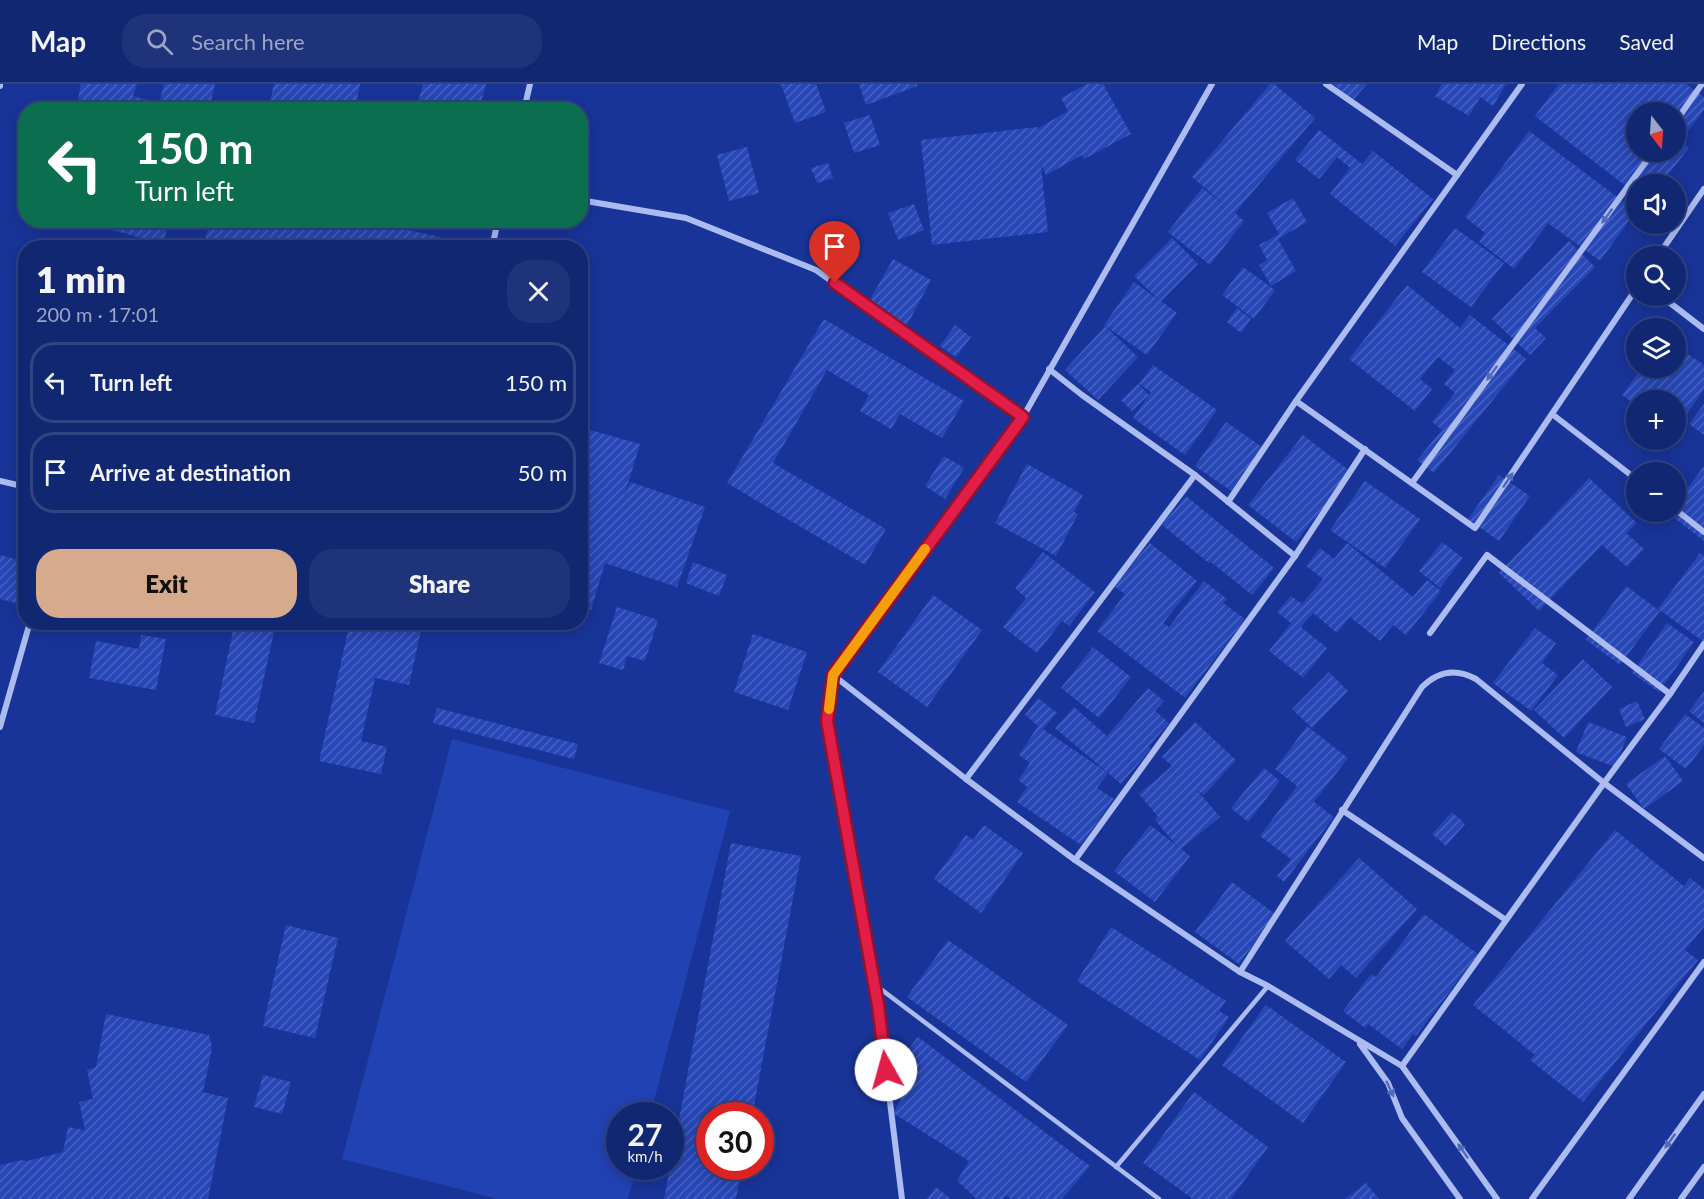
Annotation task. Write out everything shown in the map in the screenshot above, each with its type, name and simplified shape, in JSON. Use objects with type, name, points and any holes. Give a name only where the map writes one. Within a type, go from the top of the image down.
[{"type":"street","points":[[526,102],[530,84]]},
{"type":"street","points":[[902,1199],[874,984],[827,721],[833,675],[1023,417],[1212,84]]},
{"type":"street","points":[[1326,84],[1457,175]]},
{"type":"street","points":[[1228,502],[1296,401],[1522,84]]},
{"type":"street","points":[[1686,107],[1702,84]]},
{"type":"street","points":[[1412,483],[1646,162]]},
{"type":"street","points":[[1665,246],[1704,189]]},
{"type":"street","points":[[588,201],[686,218],[816,270],[1023,417]]},
{"type":"street","points":[[1296,401],[1475,528],[1626,304]]},
{"type":"street","points":[[1674,306],[1704,329]]},
{"type":"street","points":[[1049,369],[1195,475],[1295,556]]},
{"type":"street","points":[[1552,414],[1626,471]]},
{"type":"street","points":[[1075,860],[1295,556],[1365,449]]},
{"type":"street","points":[[966,779],[1195,475]]},
{"type":"street","points":[[0,481],[18,485]]},
{"type":"street","points":[[1686,518],[1704,532]]},
{"type":"street","points":[[1430,633],[1487,555],[1671,694]]},
{"type":"street","points":[[0,727],[28,630]]},
{"type":"street","points":[[1402,1066],[1604,783],[1671,694],[1704,644]]},
{"type":"street","points":[[1240,972],[1422,687],[1429,680],[1448,672],[1458,672],[1476,679],[1604,783],[1704,858]]},
{"type":"street","points":[[833,675],[966,779],[1075,860],[1240,972],[1268,986],[1402,1066],[1497,1199]]},
{"type":"street","points":[[1342,810],[1506,920]]},
{"type":"street","points":[[1532,1199],[1704,962]]},
{"type":"street","points":[[1358,1041],[1388,1083],[1402,1118],[1460,1199]]},
{"type":"street","points":[[1629,1199],[1704,1094]]},
{"type":"street","points":[[1681,1199],[1704,1167]]},
{"type":"lane","points":[[874,984],[1159,1199]]},
{"type":"lane","points":[[1116,1167],[1268,986]]},
{"type":"shaded area","points":[[452,739],[730,811],[654,1102],[606,1102],[606,1180],[633,1180],[628,1199],[498,1199],[342,1159]]},
{"type":"building","points":[[81,84],[137,84],[133,96],[155,102],[77,102]]},
{"type":"building","points":[[164,84],[215,84],[211,102],[159,102]]},
{"type":"building","points":[[274,84],[360,84],[357,102],[270,102]]},
{"type":"building","points":[[423,84],[486,84],[481,102],[418,102]]},
{"type":"building","points":[[781,84],[816,84],[826,112],[795,123]]},
{"type":"building","points":[[859,84],[917,84],[917,86],[866,105]]},
{"type":"building","points":[[1087,84],[1103,84],[1131,134],[1084,159],[1082,155],[1046,175],[1041,165],[1048,232],[932,245],[921,140],[1037,127],[1037,129],[1068,111],[1061,98]]},
{"type":"building","points":[[1270,84],[1274,84],[1315,118],[1235,213],[1244,221],[1210,265],[1168,232],[1202,188],[1225,205],[1192,177]]},
{"type":"building","points":[[1333,84],[1367,84],[1353,100]]},
{"type":"building","points":[[1442,84],[1506,84],[1493,106],[1480,97],[1469,116],[1435,96]]},
{"type":"building","points":[[1559,84],[1686,84],[1704,97],[1704,110],[1686,133],[1686,102],[1626,102],[1626,162],[1678,162],[1669,174],[1626,174],[1626,186],[1535,116]]},
{"type":"building","points":[[870,115],[880,145],[854,153],[844,123]]},
{"type":"building","points":[[1319,130],[1362,164],[1373,151],[1433,199],[1395,246],[1330,194],[1350,168],[1337,157],[1319,179],[1295,160]]},
{"type":"building","points":[[1529,131],[1626,204],[1626,225],[1600,261],[1548,223],[1514,269],[1479,242],[1485,233],[1465,217]]},
{"type":"building","points":[[747,147],[759,193],[729,201],[717,155]]},
{"type":"building","points":[[828,163],[833,178],[817,183],[811,168]]},
{"type":"building","points":[[1293,198],[1307,222],[1278,239],[1296,271],[1271,286],[1259,265],[1267,260],[1259,245],[1279,234],[1267,213]]},
{"type":"building","points":[[914,204],[924,230],[898,240],[888,213]]},
{"type":"building","points":[[105,228],[167,228],[164,240],[148,240]]},
{"type":"building","points":[[208,228],[398,228],[440,237],[439,240],[205,240]]},
{"type":"building","points":[[1455,228],[1504,263],[1471,307],[1422,272]]},
{"type":"building","points":[[1172,238],[1198,264],[1161,301],[1177,313],[1147,355],[1104,325],[1134,282],[1159,300],[1134,276]]},
{"type":"building","points":[[1569,241],[1595,267],[1535,328],[1546,338],[1530,355],[1492,319]]},
{"type":"building","points":[[893,259],[931,280],[906,327],[867,305]]},
{"type":"building","points":[[1243,267],[1275,290],[1254,319],[1222,295]]},
{"type":"building","points":[[1407,285],[1460,328],[1470,315],[1526,359],[1434,473],[1417,460],[1442,430],[1432,422],[1455,393],[1444,384],[1455,370],[1438,357],[1420,379],[1432,389],[1415,411],[1349,359]]},
{"type":"building","points":[[1237,308],[1251,319],[1241,333],[1227,322]]},
{"type":"building","points":[[824,319],[964,401],[942,438],[900,414],[891,429],[860,411],[869,395],[827,370],[773,463],[886,529],[865,565],[727,483]]},
{"type":"building","points":[[955,325],[971,337],[956,357],[940,346]]},
{"type":"building","points":[[1105,326],[1138,357],[1098,400],[1065,370]]},
{"type":"building","points":[[1686,353],[1704,365],[1704,389],[1686,415],[1686,390],[1626,390],[1626,398],[1622,395],[1635,378],[1686,378]]},
{"type":"building","points":[[1153,365],[1217,410],[1185,455],[1133,418],[1151,392],[1139,384]]},
{"type":"building","points":[[1138,384],[1149,395],[1132,411],[1121,400]]},
{"type":"building","points":[[1704,404],[1704,435],[1689,424]]},
{"type":"building","points":[[1226,422],[1262,447],[1231,491],[1195,466]]},
{"type":"building","points":[[588,429],[640,444],[623,500],[630,482],[705,507],[677,587],[605,563],[591,610],[588,609]]},
{"type":"building","points":[[1303,435],[1351,472],[1296,542],[1248,505]]},
{"type":"building","points":[[944,456],[964,468],[945,499],[925,486]]},
{"type":"building","points":[[1027,464],[1083,495],[1074,512],[1078,514],[1056,556],[995,523]]},
{"type":"building","points":[[1704,466],[1704,541],[1680,522],[1686,522],[1686,490]]},
{"type":"building","points":[[1499,475],[1530,496],[1499,541],[1468,519]]},
{"type":"building","points":[[1589,478],[1626,513],[1626,522],[1637,523],[1626,533],[1644,549],[1627,567],[1602,545],[1539,611],[1499,573]]},
{"type":"building","points":[[1365,481],[1420,519],[1385,568],[1330,530]]},
{"type":"building","points":[[1186,496],[1274,568],[1252,595],[1162,525]]},
{"type":"building","points":[[1442,542],[1463,558],[1440,588],[1419,571]]},
{"type":"building","points":[[1150,543],[1197,581],[1163,623],[1169,627],[1204,581],[1227,599],[1223,603],[1245,619],[1185,698],[1097,631],[1125,594],[1114,586]]},
{"type":"building","points":[[1347,543],[1413,597],[1427,580],[1441,591],[1406,635],[1393,625],[1380,641],[1350,617],[1337,633],[1313,613],[1301,627],[1327,648],[1303,678],[1269,651],[1291,623],[1277,612],[1291,596],[1302,604],[1323,579],[1306,566],[1320,548],[1334,559]]},
{"type":"building","points":[[1043,552],[1095,592],[1069,626],[1062,621],[1037,653],[1003,627],[1026,598],[1015,588]]},
{"type":"building","points":[[1700,553],[1704,556],[1704,642],[1658,609]]},
{"type":"building","points":[[0,555],[18,560],[18,604],[0,599]]},
{"type":"building","points":[[693,562],[727,575],[719,596],[686,583]]},
{"type":"building","points":[[1626,586],[1660,611],[1620,665],[1586,640]]},
{"type":"building","points":[[933,595],[982,630],[927,707],[878,672]]},
{"type":"building","points":[[617,607],[658,620],[645,661],[627,656],[623,670],[599,663]]},
{"type":"building","points":[[1667,623],[1694,642],[1659,692],[1632,673]]},
{"type":"building","points":[[1535,628],[1556,643],[1542,663],[1558,675],[1531,711],[1493,683]]},
{"type":"building","points":[[233,630],[274,630],[254,723],[215,715]]},
{"type":"building","points":[[348,630],[421,630],[409,685],[375,678],[361,741],[387,747],[381,774],[319,761]]},
{"type":"building","points":[[753,634],[807,652],[788,710],[734,692]]},
{"type":"building","points":[[141,635],[166,639],[156,690],[89,678],[96,641],[139,649]]},
{"type":"building","points":[[1093,647],[1131,677],[1099,718],[1061,688]]},
{"type":"building","points":[[1583,659],[1612,687],[1564,738],[1534,710]]},
{"type":"building","points":[[1329,672],[1348,691],[1312,728],[1292,709]]},
{"type":"building","points":[[1148,688],[1164,701],[1155,711],[1169,723],[1149,746],[1151,749],[1121,784],[1055,728],[1074,707],[1107,736]]},
{"type":"building","points":[[1704,692],[1704,723],[1689,711]]},
{"type":"building","points":[[1038,698],[1057,713],[1043,729],[1108,773],[1097,788],[1114,799],[1081,845],[1017,802],[1027,787],[1018,780],[1030,763],[1019,755],[1038,726],[1025,715]]},
{"type":"building","points":[[1637,701],[1645,719],[1626,727],[1619,709]]},
{"type":"building","points":[[437,708],[578,744],[574,759],[433,723]]},
{"type":"building","points":[[1685,714],[1704,728],[1704,745],[1686,769],[1659,749]]},
{"type":"building","points":[[1195,722],[1236,760],[1204,795],[1197,790],[1220,817],[1181,849],[1190,856],[1155,902],[1114,871],[1150,825],[1177,846],[1155,820],[1158,817],[1139,794],[1172,766],[1162,757]]},
{"type":"building","points":[[1588,722],[1627,737],[1615,767],[1576,752]]},
{"type":"building","points":[[1307,726],[1348,758],[1314,802],[1334,817],[1284,882],[1277,876],[1291,859],[1260,836],[1297,786],[1275,769]]},
{"type":"building","points":[[1665,756],[1683,781],[1644,809],[1626,784]]},
{"type":"building","points":[[1264,768],[1280,781],[1248,822],[1231,808]]},
{"type":"building","points":[[1452,812],[1465,824],[1446,846],[1432,834]]},
{"type":"building","points":[[984,825],[1023,853],[981,913],[934,879],[966,835],[973,840]]},
{"type":"building","points":[[1615,830],[1684,886],[1690,878],[1704,889],[1704,927],[1685,950],[1698,960],[1583,1102],[1530,1060],[1535,1055],[1473,1005]]},
{"type":"building","points":[[731,843],[801,856],[755,1102],[696,1102],[696,1180],[740,1180],[736,1199],[664,1199],[668,1180],[684,1180],[682,1102]]},
{"type":"building","points":[[1359,858],[1417,909],[1356,978],[1341,965],[1329,979],[1285,941]]},
{"type":"building","points":[[1232,882],[1275,914],[1239,964],[1195,932]]},
{"type":"building","points":[[1424,914],[1478,954],[1416,1036],[1413,1034],[1402,1049],[1368,1024],[1365,1028],[1343,1011],[1371,974],[1376,977]]},
{"type":"building","points":[[286,925],[338,938],[315,1038],[263,1026]]},
{"type":"building","points":[[1111,927],[1226,1001],[1219,1011],[1229,1017],[1200,1060],[1077,981]]},
{"type":"building","points":[[948,940],[1068,1025],[1026,1082],[907,997]]},
{"type":"building","points":[[1266,1005],[1346,1062],[1303,1123],[1222,1065]]},
{"type":"building","points":[[106,1014],[209,1035],[212,1048],[203,1092],[228,1098],[208,1199],[0,1199],[0,1165],[63,1152],[68,1127],[85,1130],[79,1102],[93,1099],[87,1070],[96,1067]]},
{"type":"building","points":[[918,1037],[1090,1166],[1062,1199],[1011,1199],[1006,1195],[1003,1199],[977,1199],[957,1181],[969,1161],[893,1113],[915,1076],[899,1060]]},
{"type":"building","points":[[263,1075],[291,1082],[282,1114],[254,1107]]},
{"type":"building","points":[[1194,1092],[1268,1147],[1231,1199],[1193,1199],[1143,1163]]},
{"type":"building","points":[[1366,1183],[1379,1199],[1345,1199]]},
{"type":"building","points":[[936,1187],[951,1199],[927,1199]]},
{"type":"slow traffic","points":[[829,709],[833,675],[925,549]]},
{"type":"route","points":[[835,283],[1023,417],[833,675],[827,721],[878,1005],[886,1070]]}]
